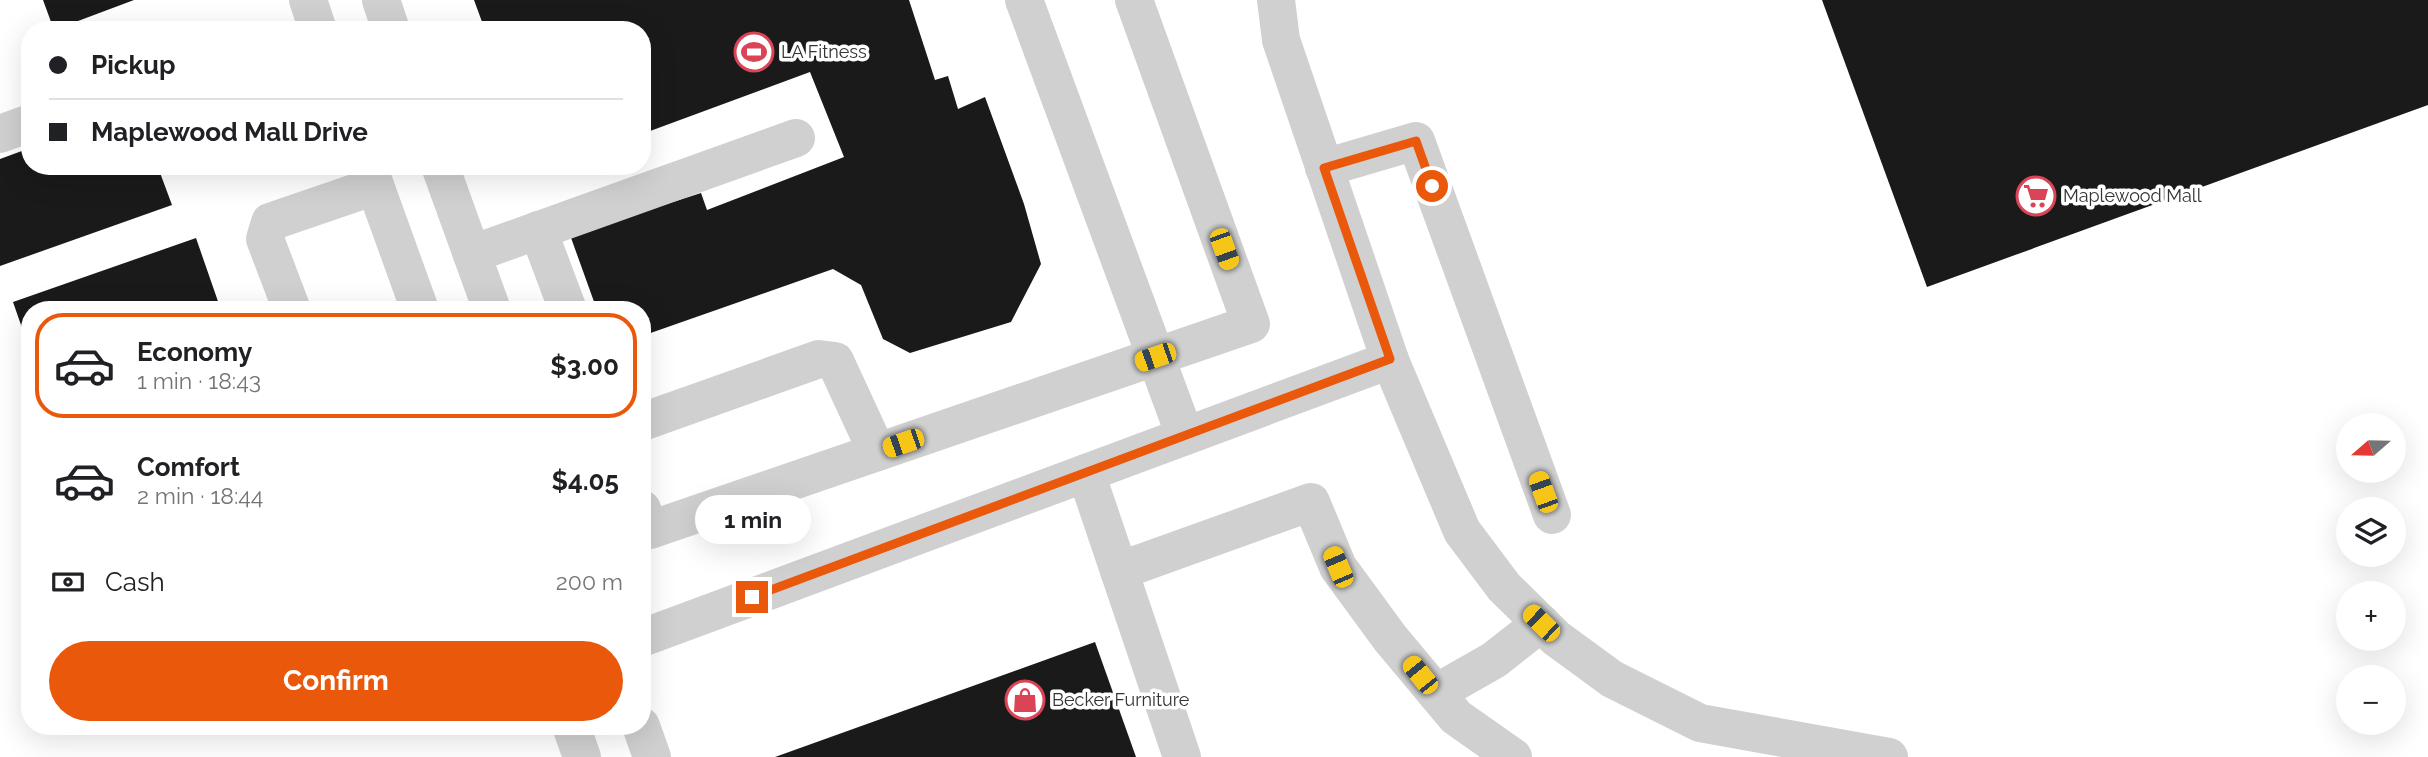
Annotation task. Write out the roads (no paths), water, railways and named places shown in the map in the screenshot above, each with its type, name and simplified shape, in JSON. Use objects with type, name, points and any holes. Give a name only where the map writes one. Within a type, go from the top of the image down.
[{"type":"street","points":[[381,0],[388,21]]},
{"type":"street","points":[[1024,0],[1185,436]]},
{"type":"street","points":[[651,530],[1251,324],[1134,0]]},
{"type":"street","points":[[1276,0],[1281,40],[1390,359],[1462,531],[1504,587],[1556,638],[1612,679],[1700,723],[1725,743],[1889,757]]},
{"type":"street","points":[[0,134],[21,126]]},
{"type":"street","points":[[472,254],[796,138]]},
{"type":"street","points":[[1324,168],[1416,141],[1552,515]]},
{"type":"street","points":[[443,175],[489,301]]},
{"type":"street","points":[[289,301],[265,239],[270,222],[372,176],[417,301]]},
{"type":"street","points":[[538,230],[565,301]]},
{"type":"street","points":[[651,419],[819,359],[835,361],[877,452]]},
{"type":"street","points":[[651,635],[1390,359]]},
{"type":"street","points":[[1086,473],[1182,757]]},
{"type":"street","points":[[1119,571],[1311,502],[1338,567],[1390,638],[1456,717],[1513,757]]},
{"type":"street","points":[[1436,693],[1494,660],[1541,623]]},
{"type":"street","points":[[574,735],[582,757]]},
{"type":"street","points":[[644,735],[652,757]]},
{"type":"place","name":"LA Fitness","points":[[754,52]]},
{"type":"place","name":"Maplewood Mall","points":[[2036,196]]},
{"type":"place","name":"Becker Furniture","points":[[1025,700]]}]
